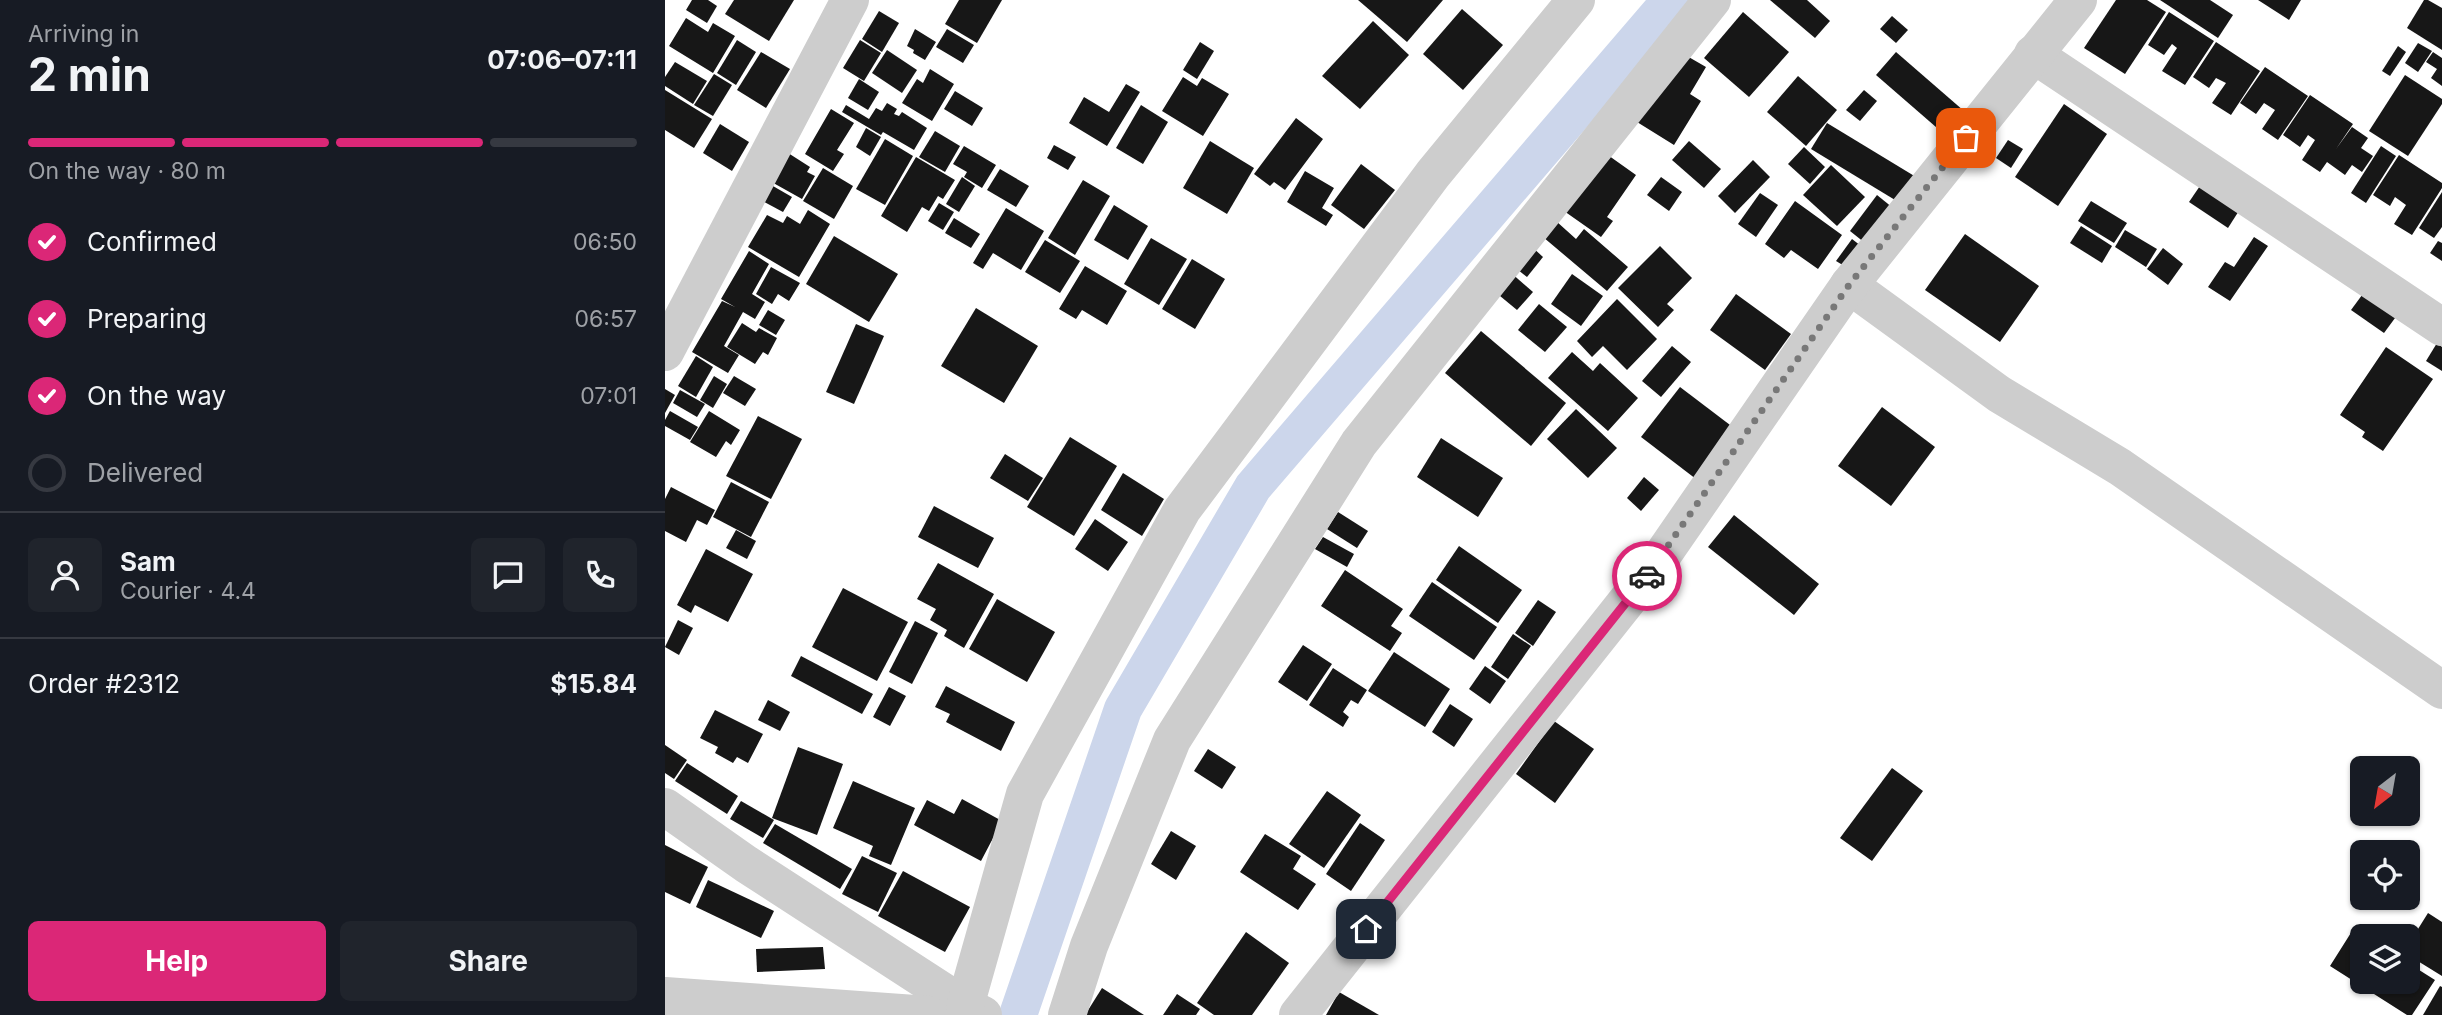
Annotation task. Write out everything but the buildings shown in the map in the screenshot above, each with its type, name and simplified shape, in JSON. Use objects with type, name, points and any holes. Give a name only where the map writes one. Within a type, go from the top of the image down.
[{"type":"street","points":[[665,352],[850,0]]},
{"type":"street","points":[[959,1012],[1025,794],[1182,510],[1433,174],[1576,0]]},
{"type":"street","points":[[1067,1015],[1089,946],[1172,740],[1359,443],[1712,0]]},
{"type":"street","points":[[1298,1015],[1657,564],[1849,285],[2078,0]]},
{"type":"street","points":[[2033,54],[2442,327]]},
{"type":"street","points":[[1849,285],[1999,394],[2120,467],[2442,690]]},
{"type":"street","points":[[665,807],[959,1012]]},
{"type":"street","points":[[665,996],[959,1012]]},
{"type":"waterway","points":[[1018,1015],[1123,709],[1253,487],[1671,0]]},
{"type":"way so far","points":[[1647,576],[1849,285],[1966,138]]},
{"type":"route","points":[[1366,929],[1647,576]]}]
